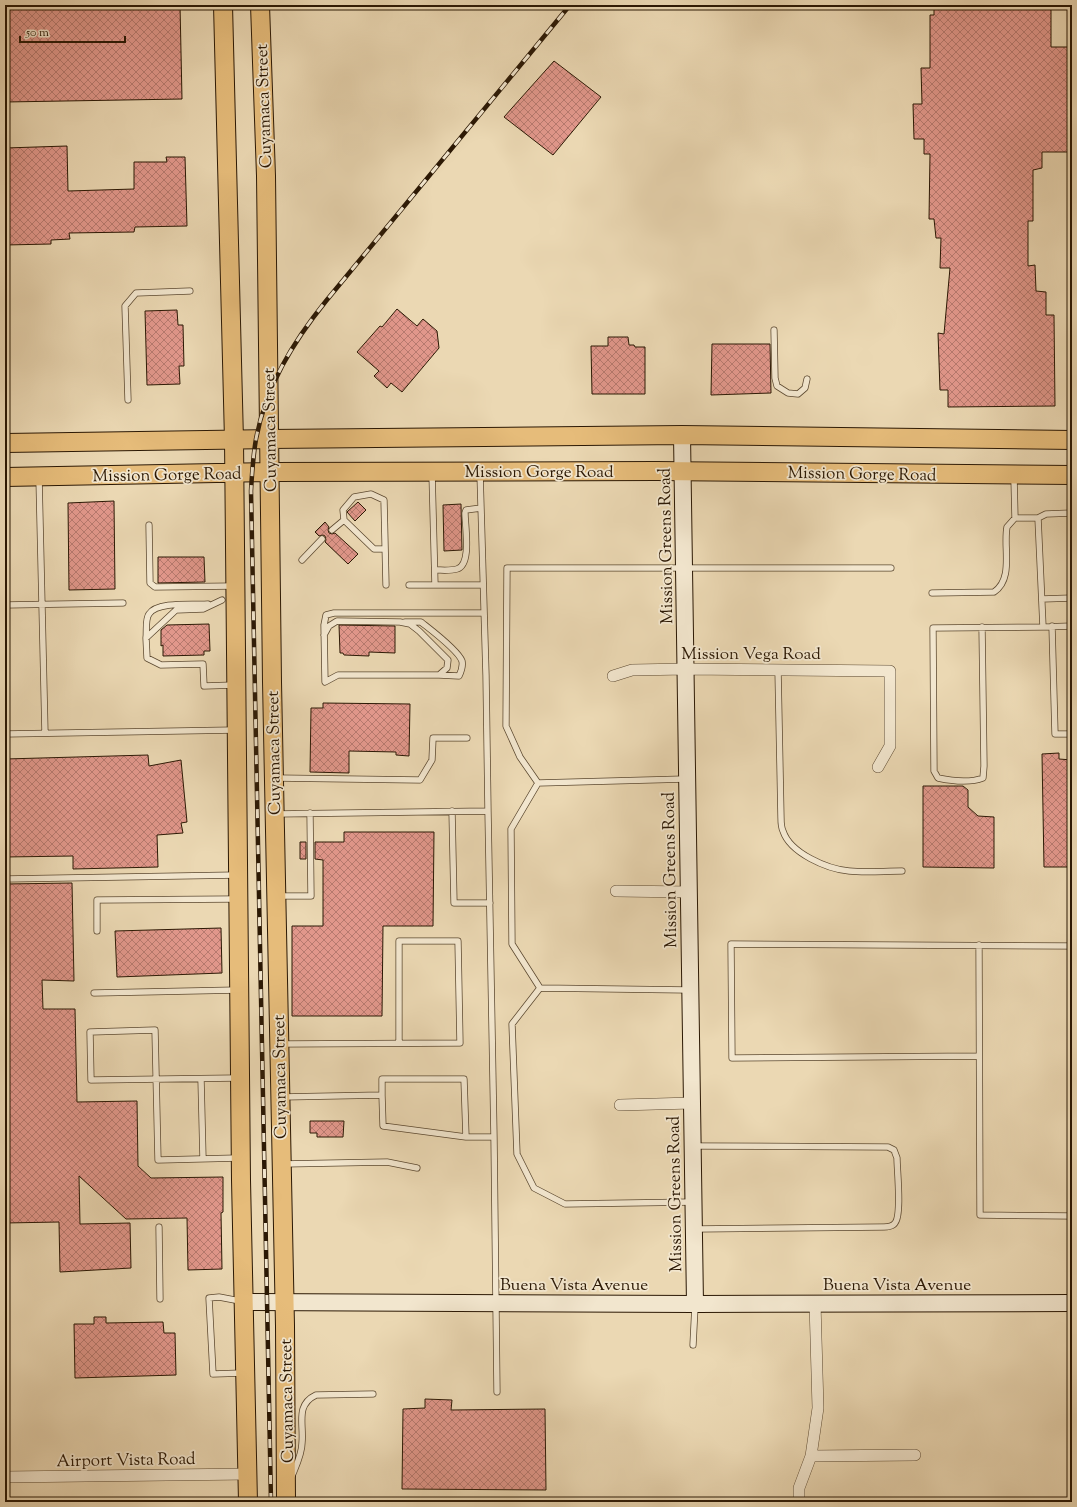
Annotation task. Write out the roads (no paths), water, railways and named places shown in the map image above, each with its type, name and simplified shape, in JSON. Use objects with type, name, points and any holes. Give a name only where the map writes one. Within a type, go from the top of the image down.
[{"type":"main road","name":"Cuyamaca Street","points":[[223,5],[234,440],[241,1158],[248,1502]]},
{"type":"main road","name":"Cuyamaca Street","points":[[260,5],[266,176],[274,814],[284,1301],[286,1495]]},
{"type":"main road","name":"Mission Gorge Road","points":[[5,443],[682,435],[1072,440]]},
{"type":"main road","name":"Mission Gorge Road","points":[[5,476],[270,472],[683,470],[1072,475]]},
{"type":"street","name":"Mission Greens Road","points":[[682,435],[695,1304]]},
{"type":"street","name":"Mission Vega Road","points":[[613,676],[632,670],[686,669],[890,671],[890,746],[878,767]]},
{"type":"street","points":[[616,891],[689,892]]},
{"type":"street","points":[[620,1105],[692,1102]]},
{"type":"street","name":"Buena Vista Avenue","points":[[243,1302],[695,1304],[1072,1303]]},
{"type":"street","points":[[799,1502],[799,1488],[811,1456],[818,1408],[815,1303]]},
{"type":"street","points":[[811,1456],[916,1455]]},
{"type":"street","name":"Airport Vista Road","points":[[5,1477],[248,1474]]},
{"type":"lane","points":[[128,400],[125,306],[136,294],[163,291],[190,291]]},
{"type":"lane","points":[[774,330],[775,378],[777,386],[788,393],[798,394],[805,388],[807,379]]},
{"type":"lane","points":[[480,471],[490,903],[497,1392]]},
{"type":"lane","points":[[432,472],[435,585]]},
{"type":"lane","points":[[1014,474],[1015,518]]},
{"type":"lane","points":[[39,476],[46,733]]},
{"type":"lane","points":[[385,548],[374,549],[344,520],[342,510],[354,496],[371,494],[384,500],[386,585]]},
{"type":"lane","points":[[435,570],[458,569],[462,566],[467,556],[465,513],[466,510],[469,509],[481,508]]},
{"type":"lane","points":[[932,592],[994,592],[1000,588],[1004,582],[1006,572],[1007,526],[1015,518],[1038,518],[1046,514],[1072,513]]},
{"type":"lane","points":[[1038,518],[1043,627]]},
{"type":"lane","points":[[332,530],[344,520]]},
{"type":"lane","points":[[149,525],[150,583],[155,588],[235,586]]},
{"type":"lane","points":[[302,560],[322,539]]},
{"type":"lane","points":[[538,783],[520,757],[506,726],[507,568],[891,568]]},
{"type":"lane","points":[[409,585],[483,585]]},
{"type":"lane","points":[[1042,599],[1072,598]]},
{"type":"lane","points":[[146,638],[176,610],[203,609],[222,600]]},
{"type":"lane","points":[[5,605],[123,603]]},
{"type":"lane","points":[[211,604],[162,606],[154,608],[148,615],[146,638],[147,658],[161,665],[203,664],[204,686],[236,685]]},
{"type":"lane","points":[[324,635],[329,626],[337,621],[421,622],[452,648],[462,661],[462,670],[459,676],[338,675],[325,682],[324,635],[326,615],[334,613],[484,613]]},
{"type":"lane","points":[[400,622],[410,624],[419,631],[448,660],[447,668],[440,675]]},
{"type":"lane","points":[[1052,626],[1055,734],[1072,734]]},
{"type":"lane","points":[[982,628],[983,778],[978,780],[948,780],[938,778],[934,771],[933,628],[1072,626]]},
{"type":"lane","points":[[778,670],[781,818],[782,830],[786,838],[792,845],[813,860],[838,870],[850,872],[902,871]]},
{"type":"lane","points":[[5,734],[236,730]]},
{"type":"lane","points":[[274,778],[420,780],[432,760],[433,738],[466,738]]},
{"type":"lane","points":[[538,783],[687,779]]},
{"type":"lane","points":[[538,783],[511,829],[512,944],[540,988]]},
{"type":"lane","points":[[452,811],[454,903],[490,903]]},
{"type":"lane","points":[[274,814],[488,811]]},
{"type":"lane","points":[[276,896],[311,896],[310,813]]},
{"type":"lane","points":[[5,879],[238,875]]},
{"type":"lane","points":[[97,931],[97,900],[238,899]]},
{"type":"lane","points":[[279,1044],[460,1043],[458,941],[399,941],[399,1043]]},
{"type":"lane","points":[[979,1056],[732,1058],[731,944],[1072,946]]},
{"type":"lane","points":[[979,945],[980,1215],[1072,1216]]},
{"type":"lane","points":[[540,988],[690,990]]},
{"type":"lane","points":[[540,988],[512,1024],[517,1154],[534,1188],[565,1204],[693,1202]]},
{"type":"lane","points":[[94,993],[239,990]]},
{"type":"lane","points":[[240,1078],[201,1078],[157,1079],[91,1080],[90,1032],[155,1030],[157,1079],[158,1160],[241,1158]]},
{"type":"lane","points":[[201,1078],[203,1159]]},
{"type":"lane","points":[[466,1137],[464,1079],[382,1079],[383,1126],[466,1137],[494,1137]]},
{"type":"lane","points":[[280,1097],[382,1095]]},
{"type":"lane","points":[[692,1146],[888,1147],[894,1150],[897,1158],[899,1214],[896,1223],[891,1226],[884,1227],[694,1229]]},
{"type":"lane","points":[[281,1164],[388,1162],[417,1168]]},
{"type":"lane","points":[[159,1227],[160,1299]]},
{"type":"lane","points":[[243,1302],[219,1297],[209,1298],[213,1374],[245,1373]]},
{"type":"lane","points":[[693,1345],[695,1304]]},
{"type":"lane","points":[[286,1495],[302,1444],[302,1410],[308,1399],[316,1395],[373,1394]]},
{"type":"railway","points":[[271,1502],[251,491],[256,439],[274,383],[282,366],[303,332],[326,301],[570,5]]}]
